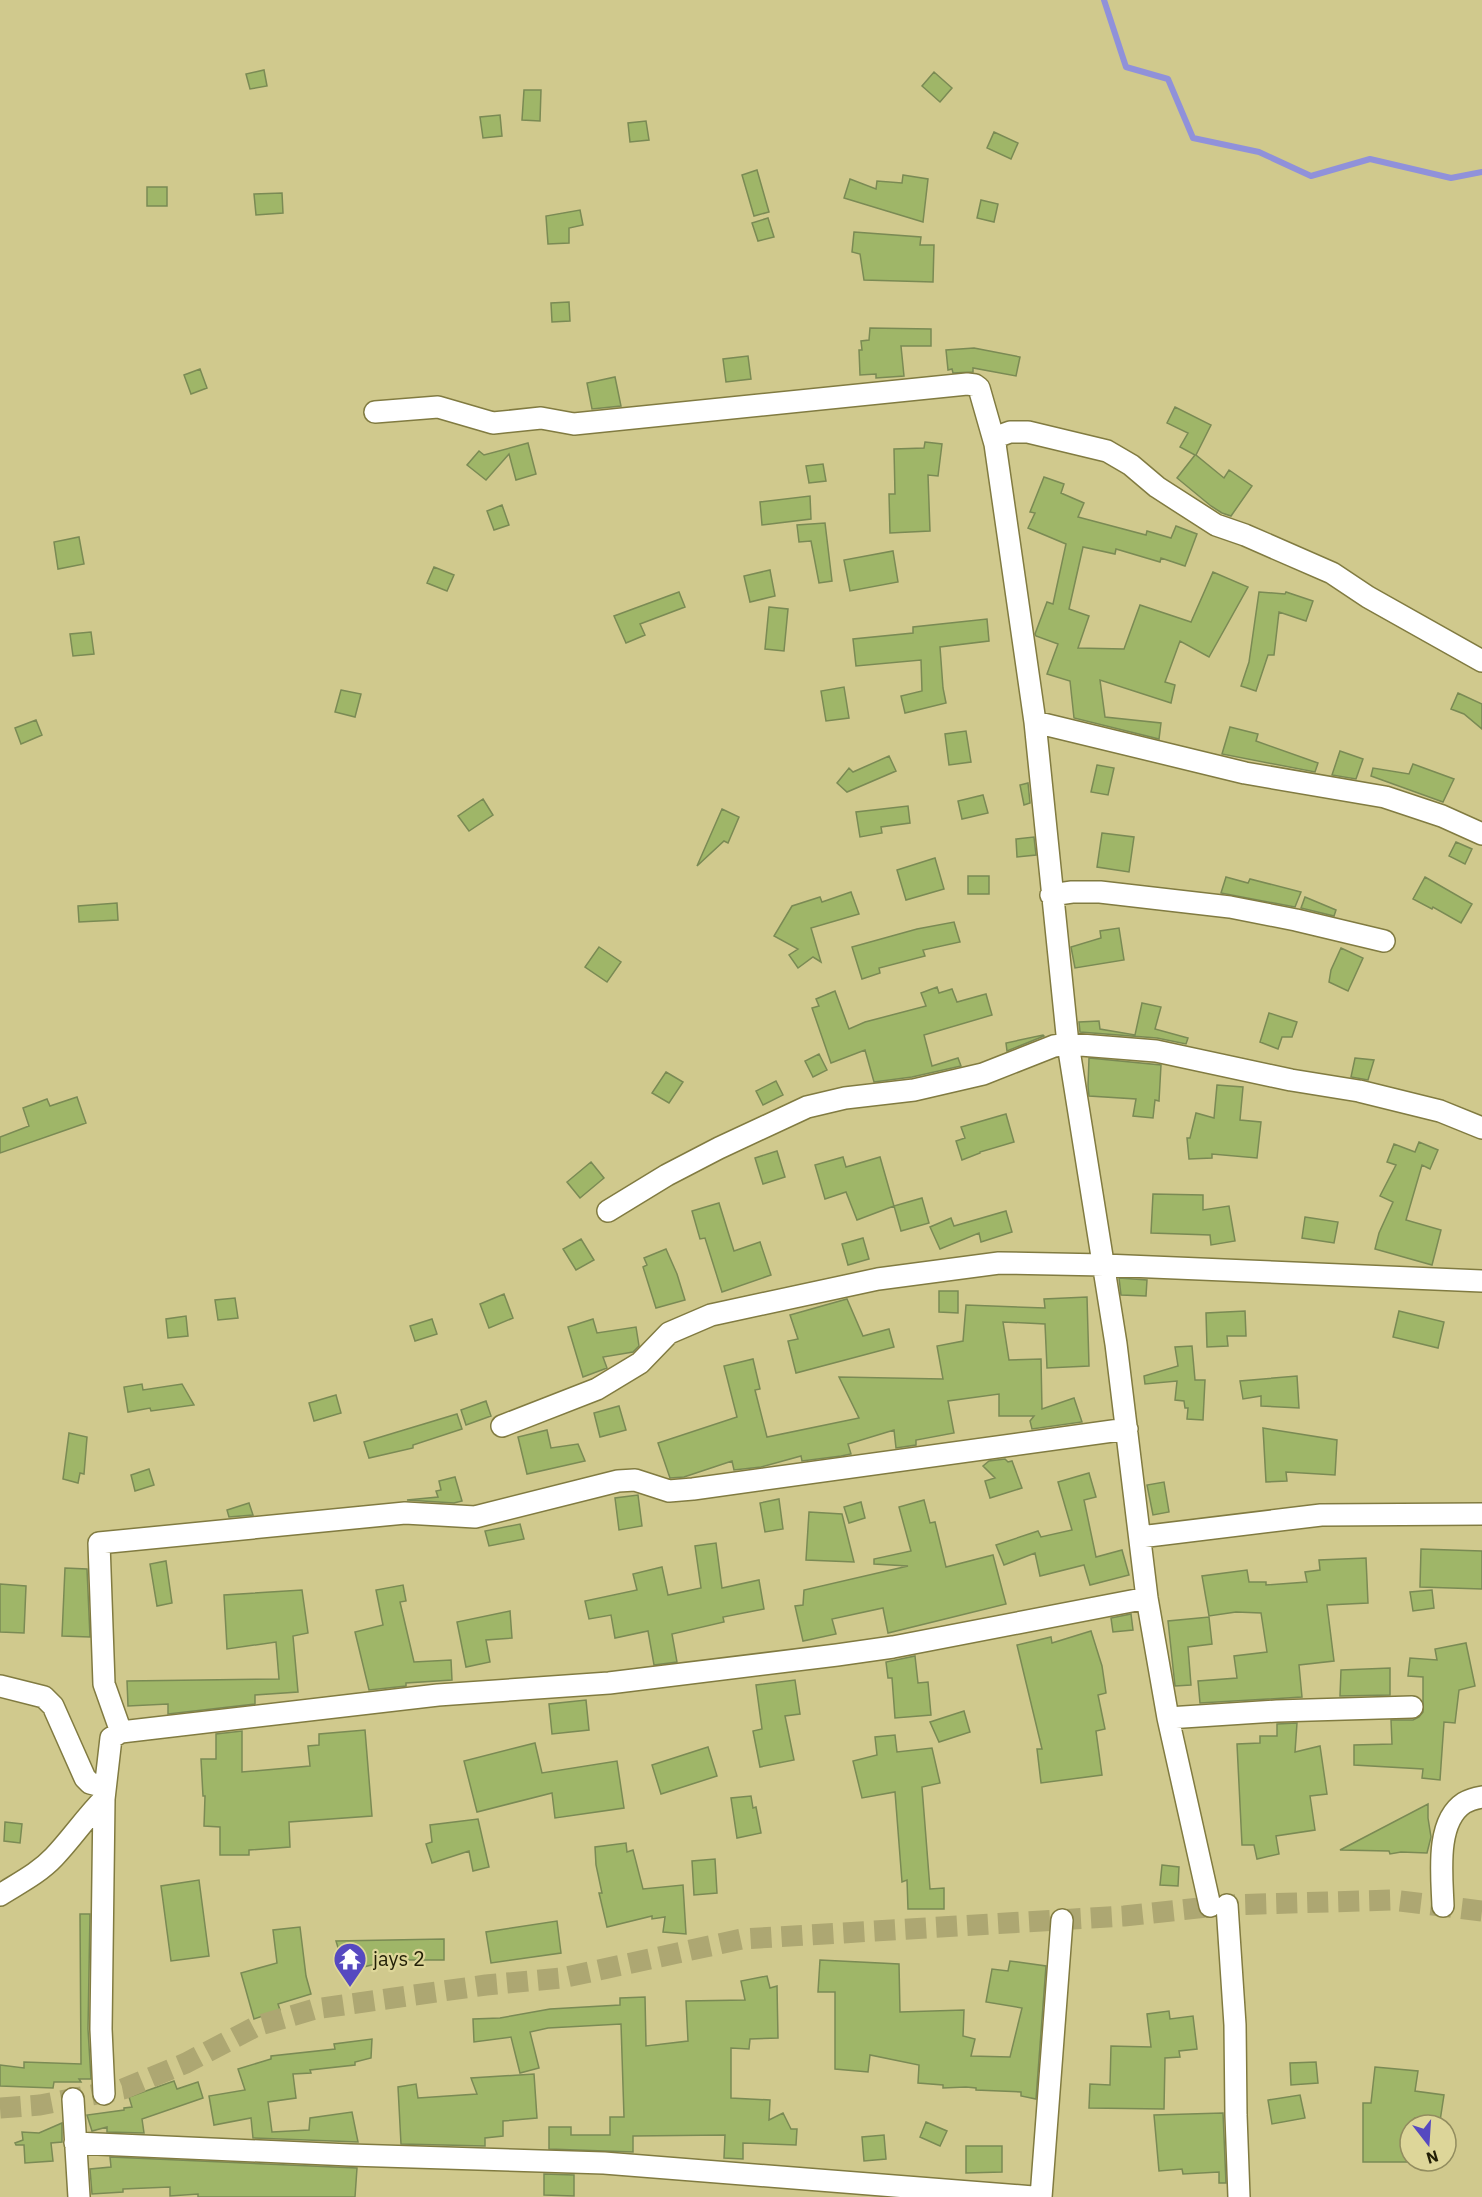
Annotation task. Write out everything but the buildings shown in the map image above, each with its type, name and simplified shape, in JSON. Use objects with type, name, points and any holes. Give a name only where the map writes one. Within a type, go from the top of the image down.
[{"type":"street","points":[[375,412],[438,407],[493,423],[541,418],[574,424],[967,384],[975,385],[981,392],[995,444],[1035,722],[1068,1044],[1104,1265],[1127,1429],[1147,1598],[1168,1718],[1218,1906],[1235,2025],[1239,2197]]},
{"type":"street","points":[[995,444],[999,436],[1010,432],[1028,432],[1107,451],[1131,465],[1157,487],[1216,525],[1245,535],[1332,573],[1368,597],[1482,661]]},
{"type":"street","points":[[1035,722],[1245,773],[1384,797],[1442,816],[1482,834]]},
{"type":"street","points":[[1051,895],[1100,892],[1230,907],[1384,941]]},
{"type":"street","points":[[608,1211],[666,1175],[807,1107],[845,1098],[914,1090],[973,1076],[1054,1046],[1068,1044],[1156,1051],[1292,1080],[1359,1091],[1440,1111],[1482,1128]]},
{"type":"street","points":[[502,1426],[606,1384],[640,1363],[669,1333],[711,1315],[878,1279],[999,1263],[1104,1265],[1482,1281]]},
{"type":"street","points":[[121,1732],[104,1684],[99,1543],[405,1513],[475,1517],[618,1481],[635,1480],[669,1491],[693,1490],[1127,1429]]},
{"type":"street","points":[[1140,1537],[1321,1515],[1482,1514]]},
{"type":"street","points":[[104,2094],[100,2029],[105,1793],[111,1738],[121,1732],[438,1695],[609,1683],[893,1647],[1147,1598]]},
{"type":"street","points":[[0,1686],[44,1697],[53,1706],[85,1778],[105,1793]]},
{"type":"street","points":[[1168,1718],[1277,1711],[1412,1707]]},
{"type":"street","points":[[0,1895],[32,1875],[53,1858],[105,1793]]},
{"type":"street","points":[[1443,1906],[1444,1839],[1457,1811],[1465,1803],[1482,1797]]},
{"type":"street","points":[[1041,2197],[1062,1920]]},
{"type":"street","points":[[74,2099],[79,2197]]},
{"type":"street","points":[[75,2143],[604,2163],[1033,2197]]},
{"type":"waterway","points":[[1104,0],[1126,67],[1168,79],[1193,138],[1259,152],[1311,176],[1370,159],[1451,178],[1482,172]]},
{"type":"tunnel","points":[[0,2108],[40,2105],[123,2089],[186,2063],[257,2026],[315,2009],[486,1985],[562,1978],[742,1939],[1124,1916],[1227,1905],[1392,1900],[1482,1911]]},
{"type":"place","name":"jays 2","points":[[350,1988]]}]
